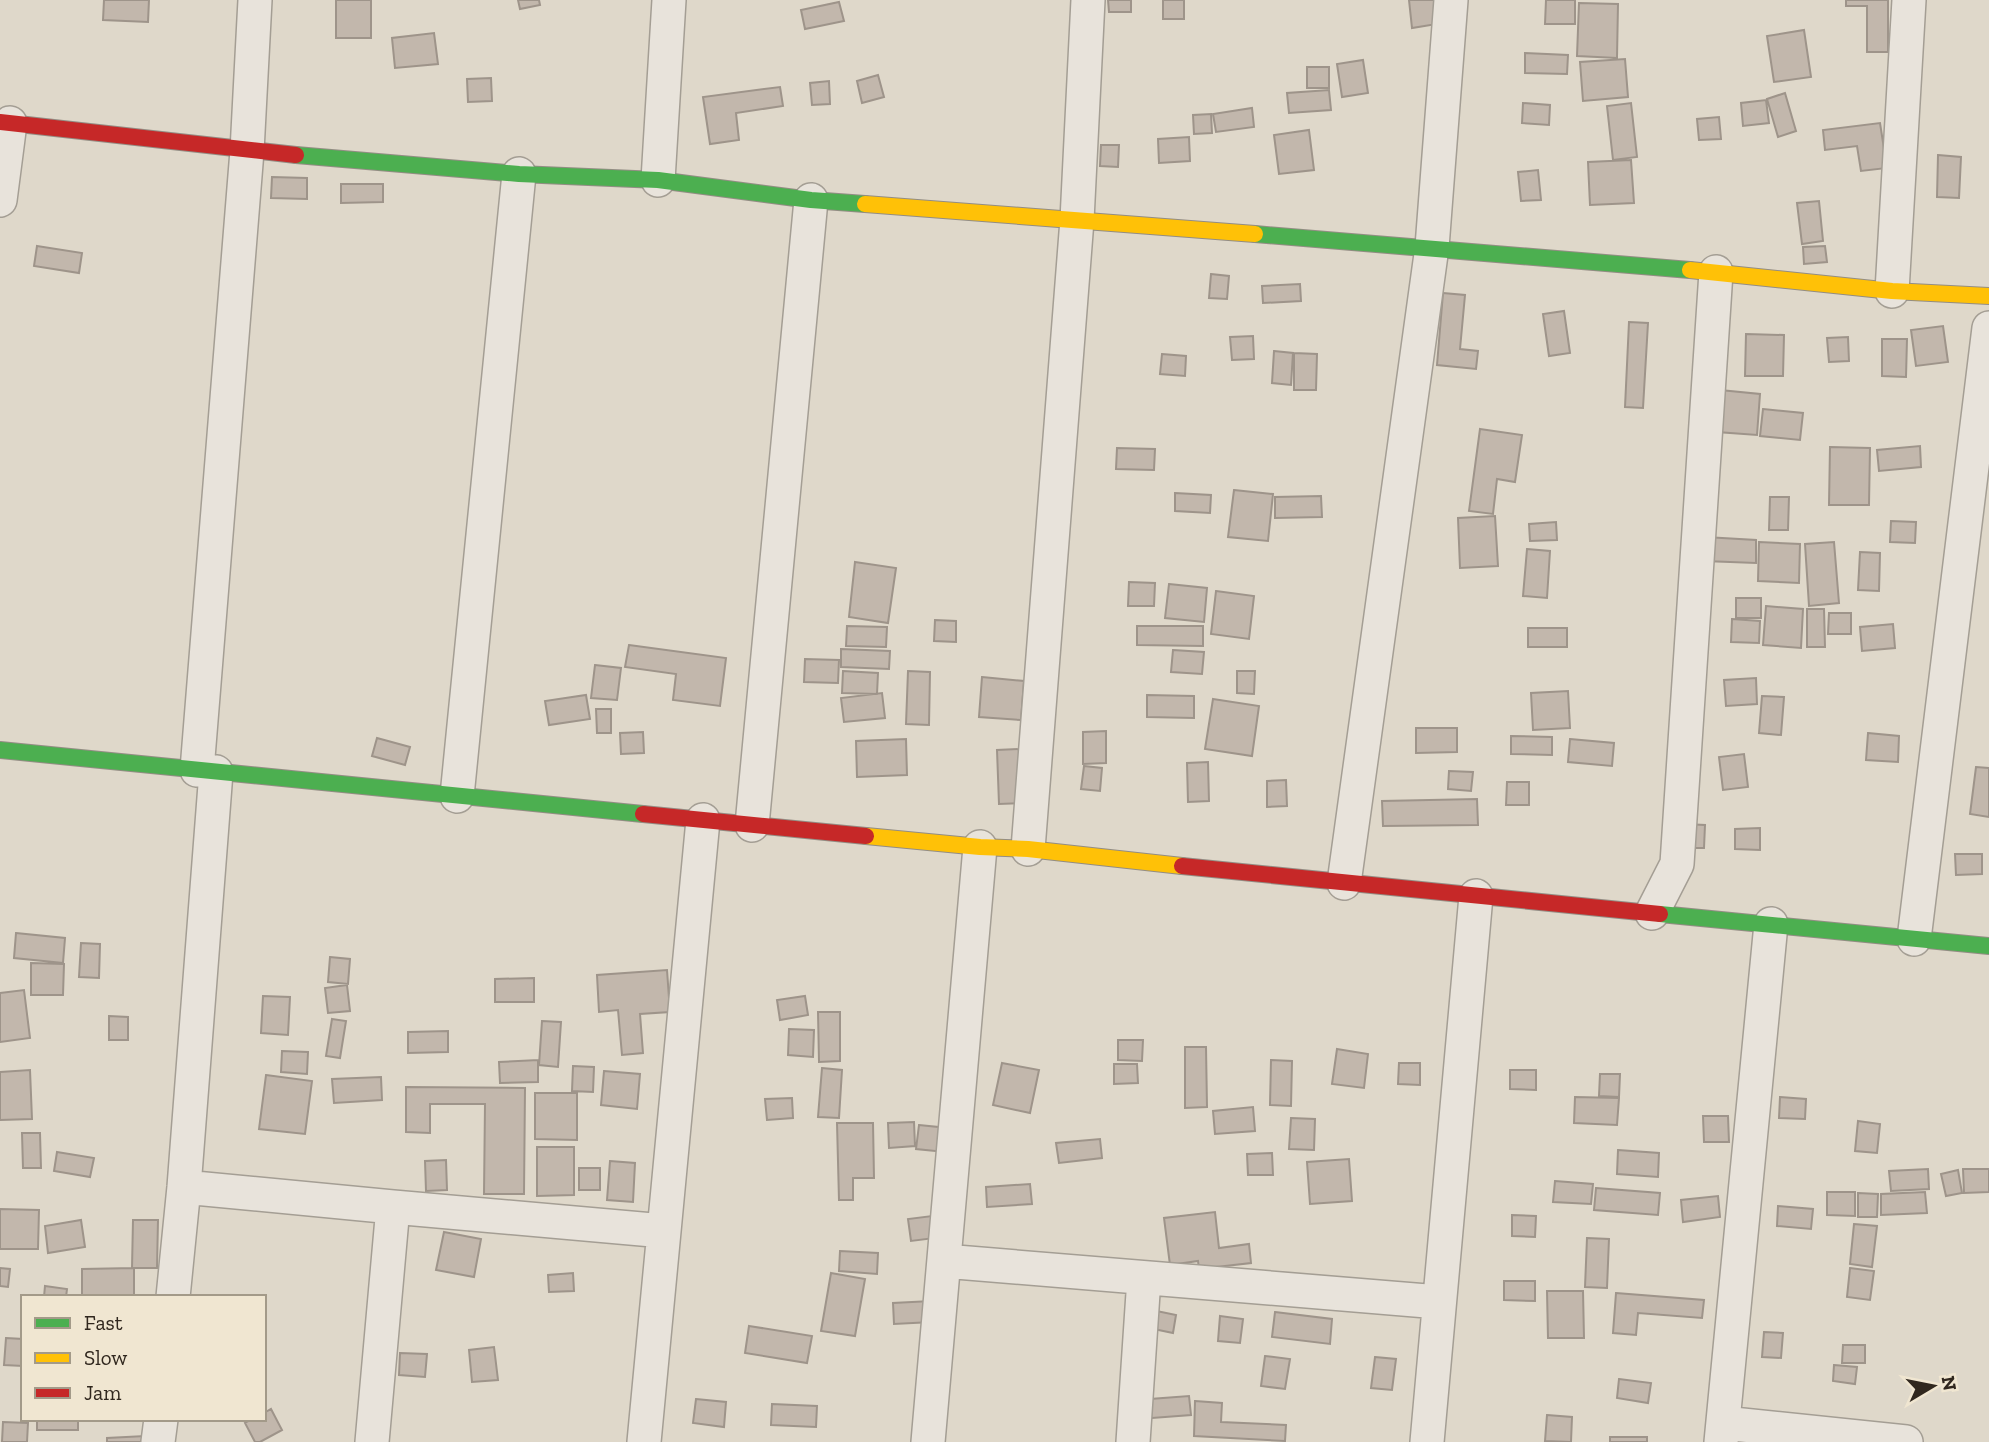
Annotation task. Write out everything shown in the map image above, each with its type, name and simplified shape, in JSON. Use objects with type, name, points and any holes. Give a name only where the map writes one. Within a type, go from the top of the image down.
[{"type":"street","points":[[173,1295],[184,1187],[255,0]]},
{"type":"street","points":[[658,180],[669,0]]},
{"type":"street","points":[[1028,849],[1077,220],[1088,0]]},
{"type":"street","points":[[1344,883],[1432,247],[1451,0]]},
{"type":"street","points":[[1892,290],[1909,0]]},
{"type":"street","points":[[0,200],[5,123],[247,151],[519,174],[658,180],[811,200],[1432,247],[1892,290],[1989,296]]},
{"type":"street","points":[[457,796],[519,174]]},
{"type":"street","points":[[752,825],[811,200]]},
{"type":"street","points":[[1652,914],[1677,864],[1716,272]]},
{"type":"street","points":[[1914,939],[1989,328]]},
{"type":"street","points":[[0,750],[980,847],[1028,849],[1989,946]]},
{"type":"street","points":[[644,1442],[703,820]]},
{"type":"street","points":[[928,1442],[980,847]]},
{"type":"street","points":[[1427,1442],[1476,896]]},
{"type":"street","points":[[1771,924],[1722,1433],[1906,1442]]},
{"type":"street","points":[[184,1187],[664,1231]]},
{"type":"street","points":[[372,1442],[393,1207]]},
{"type":"street","points":[[944,1261],[1440,1302]]},
{"type":"street","points":[[1133,1442],[1144,1278]]},
{"type":"street","points":[[158,1442],[161,1421]]},
{"type":"building","points":[[104,0],[149,0],[148,22],[103,20]]},
{"type":"building","points":[[336,0],[371,0],[371,38],[336,38]]},
{"type":"building","points":[[518,0],[539,0],[540,5],[520,9]]},
{"type":"building","points":[[1108,0],[1131,0],[1131,12],[1109,12]]},
{"type":"building","points":[[1163,0],[1184,0],[1184,19],[1163,19]]},
{"type":"building","points":[[1409,0],[1435,0],[1437,24],[1412,28]]},
{"type":"building","points":[[1546,0],[1575,0],[1575,24],[1545,24]]},
{"type":"building","points":[[1846,0],[1888,0],[1888,52],[1867,52],[1867,6],[1846,6]]},
{"type":"building","points":[[839,2],[844,21],[805,29],[801,10]]},
{"type":"building","points":[[1579,3],[1618,4],[1617,58],[1577,56]]},
{"type":"building","points":[[1804,30],[1811,77],[1774,82],[1767,36]]},
{"type":"building","points":[[434,33],[438,64],[395,68],[392,38]]},
{"type":"building","points":[[1525,53],[1568,55],[1567,74],[1525,73]]},
{"type":"building","points":[[1625,59],[1628,97],[1583,101],[1580,62]]},
{"type":"building","points":[[1363,60],[1368,93],[1342,97],[1337,64]]},
{"type":"building","points":[[1307,67],[1329,67],[1329,88],[1307,88]]},
{"type":"building","points":[[878,75],[884,97],[862,103],[857,81]]},
{"type":"building","points":[[491,78],[492,101],[468,102],[467,79]]},
{"type":"building","points":[[829,81],[830,104],[812,105],[810,83]]},
{"type":"building","points":[[780,87],[783,106],[736,113],[739,140],[710,144],[703,97]]},
{"type":"building","points":[[1329,90],[1331,110],[1289,113],[1287,93]]},
{"type":"building","points":[[1785,93],[1796,131],[1778,137],[1767,99]]},
{"type":"building","points":[[1766,100],[1769,123],[1743,126],[1741,103]]},
{"type":"building","points":[[1523,103],[1550,105],[1549,125],[1522,123]]},
{"type":"building","points":[[1631,103],[1637,157],[1613,160],[1607,106]]},
{"type":"building","points":[[1252,108],[1254,127],[1216,132],[1213,114]]},
{"type":"building","points":[[1211,114],[1212,133],[1194,134],[1193,115]]},
{"type":"building","points":[[1719,117],[1721,139],[1699,140],[1697,119]]},
{"type":"building","points":[[1880,123],[1887,168],[1861,171],[1857,146],[1825,150],[1823,130]]},
{"type":"building","points":[[1309,130],[1314,170],[1279,174],[1274,135]]},
{"type":"building","points":[[1189,137],[1190,161],[1159,163],[1158,139]]},
{"type":"building","points":[[1101,145],[1119,145],[1118,167],[1100,166]]},
{"type":"building","points":[[1938,155],[1961,157],[1959,198],[1937,197]]},
{"type":"building","points":[[1631,160],[1634,203],[1590,205],[1588,162]]},
{"type":"building","points":[[1538,170],[1541,200],[1521,201],[1518,172]]},
{"type":"building","points":[[272,177],[307,178],[307,199],[271,198]]},
{"type":"building","points":[[341,184],[383,184],[383,202],[341,203]]},
{"type":"building","points":[[1819,201],[1823,241],[1802,244],[1797,203]]},
{"type":"building","points":[[37,246],[82,253],[79,273],[34,266]]},
{"type":"building","points":[[1825,246],[1827,262],[1804,264],[1803,247]]},
{"type":"building","points":[[1211,274],[1229,276],[1227,299],[1209,298]]},
{"type":"building","points":[[1300,284],[1301,301],[1263,303],[1262,286]]},
{"type":"building","points":[[1443,293],[1465,295],[1460,349],[1478,351],[1476,369],[1437,365]]},
{"type":"building","points":[[1564,311],[1570,353],[1549,356],[1543,314]]},
{"type":"building","points":[[1629,322],[1648,323],[1643,408],[1625,407]]},
{"type":"building","points":[[1943,326],[1948,362],[1916,366],[1911,330]]},
{"type":"building","points":[[1746,334],[1784,335],[1783,376],[1745,376]]},
{"type":"building","points":[[1253,336],[1254,359],[1232,360],[1230,337]]},
{"type":"building","points":[[1848,337],[1849,361],[1829,362],[1827,338]]},
{"type":"building","points":[[1882,339],[1907,339],[1906,377],[1882,376]]},
{"type":"building","points":[[1274,351],[1293,353],[1291,385],[1272,383]]},
{"type":"building","points":[[1294,353],[1317,354],[1316,390],[1294,390]]},
{"type":"building","points":[[1162,354],[1186,356],[1185,376],[1160,374]]},
{"type":"building","points":[[1720,390],[1760,394],[1757,435],[1717,432]]},
{"type":"building","points":[[1763,409],[1803,413],[1800,440],[1760,436]]},
{"type":"building","points":[[1480,429],[1522,435],[1515,482],[1497,479],[1493,514],[1469,511]]},
{"type":"building","points":[[1920,446],[1921,467],[1879,471],[1877,450]]},
{"type":"building","points":[[1830,447],[1870,448],[1869,505],[1829,505]]},
{"type":"building","points":[[1117,448],[1155,449],[1154,470],[1116,469]]},
{"type":"building","points":[[1234,490],[1273,494],[1268,541],[1228,537]]},
{"type":"building","points":[[1175,493],[1211,495],[1210,513],[1175,511]]},
{"type":"building","points":[[1321,496],[1322,517],[1275,518],[1275,497]]},
{"type":"building","points":[[1770,497],[1789,497],[1788,530],[1769,530]]},
{"type":"building","points":[[1495,516],[1498,566],[1460,568],[1458,518]]},
{"type":"building","points":[[1891,521],[1916,522],[1915,543],[1890,542]]},
{"type":"building","points":[[1556,522],[1557,540],[1530,541],[1529,524]]},
{"type":"building","points":[[1705,537],[1756,540],[1756,563],[1704,561]]},
{"type":"building","points":[[1759,542],[1800,544],[1799,583],[1758,581]]},
{"type":"building","points":[[1834,542],[1839,603],[1809,606],[1805,544]]},
{"type":"building","points":[[1527,549],[1550,551],[1547,598],[1523,596]]},
{"type":"building","points":[[1860,552],[1880,553],[1879,591],[1858,590]]},
{"type":"building","points":[[855,562],[896,568],[888,623],[849,617]]},
{"type":"building","points":[[1129,582],[1155,583],[1154,606],[1128,606]]},
{"type":"building","points":[[1169,584],[1207,588],[1204,622],[1165,618]]},
{"type":"building","points":[[1216,591],[1254,596],[1249,639],[1211,634]]},
{"type":"building","points":[[1736,598],[1761,598],[1761,618],[1736,618]]},
{"type":"building","points":[[1766,606],[1803,609],[1801,648],[1763,645]]},
{"type":"building","points":[[1807,609],[1824,609],[1825,647],[1807,647]]},
{"type":"building","points":[[1829,613],[1851,613],[1851,634],[1828,634]]},
{"type":"building","points":[[1732,619],[1760,621],[1759,643],[1731,642]]},
{"type":"building","points":[[935,620],[956,621],[956,642],[934,641]]},
{"type":"building","points":[[1893,624],[1895,648],[1862,651],[1860,627]]},
{"type":"building","points":[[847,626],[887,627],[886,647],[846,646]]},
{"type":"building","points":[[1137,626],[1203,626],[1203,646],[1137,645]]},
{"type":"building","points":[[1528,628],[1567,628],[1567,647],[1528,647]]},
{"type":"building","points":[[629,645],[726,658],[720,706],[673,700],[676,674],[625,667]]},
{"type":"building","points":[[841,649],[890,651],[889,669],[841,667]]},
{"type":"building","points":[[1173,650],[1204,652],[1202,674],[1171,672]]},
{"type":"building","points":[[805,659],[839,660],[838,683],[804,682]]},
{"type":"building","points":[[595,665],[621,668],[617,700],[591,698]]},
{"type":"building","points":[[843,671],[878,673],[877,694],[842,693]]},
{"type":"building","points":[[908,671],[930,672],[929,725],[906,724]]},
{"type":"building","points":[[1237,671],[1255,671],[1254,694],[1237,693]]},
{"type":"building","points":[[982,677],[1024,681],[1021,720],[979,717]]},
{"type":"building","points":[[1756,678],[1757,704],[1726,706],[1724,680]]},
{"type":"building","points":[[1568,691],[1570,728],[1533,730],[1531,693]]},
{"type":"building","points":[[882,693],[885,718],[844,722],[841,698]]},
{"type":"building","points":[[586,695],[590,719],[549,725],[545,701]]},
{"type":"building","points":[[1147,695],[1194,696],[1194,718],[1147,717]]},
{"type":"building","points":[[1762,696],[1784,697],[1781,735],[1759,733]]},
{"type":"building","points":[[1213,699],[1259,706],[1252,756],[1205,749]]},
{"type":"building","points":[[596,709],[611,709],[611,733],[597,733]]},
{"type":"building","points":[[1416,728],[1457,728],[1457,752],[1416,753]]},
{"type":"building","points":[[1106,731],[1106,763],[1083,764],[1083,732]]},
{"type":"building","points":[[643,732],[644,753],[621,754],[620,733]]},
{"type":"building","points":[[1868,733],[1899,736],[1898,762],[1866,760]]},
{"type":"building","points":[[1511,736],[1552,737],[1552,755],[1511,754]]},
{"type":"building","points":[[377,738],[410,747],[405,765],[372,756]]},
{"type":"building","points":[[906,739],[907,775],[857,777],[856,741]]},
{"type":"building","points":[[1570,739],[1614,743],[1612,766],[1568,762]]},
{"type":"building","points":[[1020,749],[1023,803],[999,804],[997,750]]},
{"type":"building","points":[[1744,754],[1748,787],[1723,790],[1719,757]]},
{"type":"building","points":[[1208,762],[1209,801],[1188,802],[1187,763]]},
{"type":"building","points":[[1084,766],[1102,768],[1100,791],[1081,789]]},
{"type":"building","points":[[1976,767],[1989,768],[1989,817],[1970,814]]},
{"type":"building","points":[[1449,771],[1473,772],[1471,791],[1448,789]]},
{"type":"building","points":[[1286,780],[1287,806],[1267,807],[1267,781]]},
{"type":"building","points":[[1507,782],[1529,782],[1529,805],[1506,805]]},
{"type":"building","points":[[1477,799],[1478,825],[1383,826],[1382,801]]},
{"type":"building","points":[[1684,824],[1705,825],[1704,848],[1683,848]]},
{"type":"building","points":[[1760,828],[1760,850],[1735,849],[1735,829]]},
{"type":"building","points":[[1955,854],[1982,854],[1982,874],[1956,875]]},
{"type":"building","points":[[16,933],[65,938],[63,963],[14,958]]},
{"type":"building","points":[[81,943],[100,944],[99,978],[79,977]]},
{"type":"building","points":[[330,957],[350,959],[348,984],[328,982]]},
{"type":"building","points":[[31,963],[64,964],[63,995],[31,995]]},
{"type":"building","points":[[667,970],[670,1012],[640,1014],[643,1053],[622,1055],[618,1010],[599,1012],[597,975]]},
{"type":"building","points":[[534,978],[534,1002],[495,1002],[495,979]]},
{"type":"building","points":[[347,985],[350,1011],[328,1013],[325,988]]},
{"type":"building","points":[[24,990],[30,1038],[0,1042],[0,993]]},
{"type":"building","points":[[263,996],[290,997],[288,1035],[261,1033]]},
{"type":"building","points":[[805,996],[808,1015],[780,1020],[777,1000]]},
{"type":"building","points":[[818,1012],[840,1012],[840,1061],[819,1062]]},
{"type":"building","points":[[109,1016],[128,1017],[128,1040],[109,1040]]},
{"type":"building","points":[[332,1019],[346,1021],[340,1058],[326,1056]]},
{"type":"building","points":[[542,1021],[561,1022],[558,1067],[539,1065]]},
{"type":"building","points":[[789,1029],[814,1030],[813,1057],[788,1055]]},
{"type":"building","points":[[448,1031],[448,1052],[408,1053],[408,1032]]},
{"type":"building","points":[[1118,1040],[1143,1040],[1142,1061],[1118,1060]]},
{"type":"building","points":[[1185,1047],[1206,1047],[1207,1107],[1185,1108]]},
{"type":"building","points":[[1337,1049],[1368,1054],[1364,1088],[1332,1084]]},
{"type":"building","points":[[282,1051],[308,1052],[307,1074],[281,1072]]},
{"type":"building","points":[[538,1060],[538,1082],[500,1083],[499,1062]]},
{"type":"building","points":[[1271,1060],[1292,1061],[1291,1106],[1270,1105]]},
{"type":"building","points":[[1002,1063],[1039,1070],[1030,1113],[993,1105]]},
{"type":"building","points":[[1399,1063],[1420,1063],[1420,1085],[1398,1084]]},
{"type":"building","points":[[1114,1064],[1137,1064],[1138,1083],[1114,1084]]},
{"type":"building","points":[[573,1066],[594,1067],[593,1092],[572,1091]]},
{"type":"building","points":[[822,1068],[842,1070],[839,1118],[818,1117]]},
{"type":"building","points":[[30,1070],[32,1119],[0,1120],[0,1072]]},
{"type":"building","points":[[1510,1070],[1536,1070],[1536,1090],[1510,1089]]},
{"type":"building","points":[[604,1071],[640,1074],[637,1109],[601,1105]]},
{"type":"building","points":[[1600,1074],[1620,1074],[1619,1097],[1599,1096]]},
{"type":"building","points":[[266,1075],[312,1081],[305,1134],[259,1129]]},
{"type":"building","points":[[381,1077],[382,1100],[334,1103],[332,1079]]},
{"type":"building","points":[[406,1087],[525,1088],[524,1194],[484,1194],[485,1104],[430,1104],[430,1133],[406,1132]]},
{"type":"building","points":[[535,1093],[577,1093],[577,1140],[535,1139]]},
{"type":"building","points":[[1575,1097],[1619,1098],[1617,1125],[1574,1123]]},
{"type":"building","points":[[1780,1097],[1806,1099],[1805,1119],[1779,1118]]},
{"type":"building","points":[[792,1098],[793,1118],[767,1120],[765,1099]]},
{"type":"building","points":[[1253,1107],[1255,1131],[1215,1134],[1213,1111]]},
{"type":"building","points":[[1703,1116],[1728,1116],[1729,1142],[1704,1142]]},
{"type":"building","points":[[1291,1118],[1315,1119],[1314,1150],[1289,1149]]},
{"type":"building","points":[[1858,1121],[1880,1124],[1877,1153],[1855,1151]]},
{"type":"building","points":[[914,1122],[915,1146],[889,1148],[888,1123]]},
{"type":"building","points":[[837,1123],[873,1123],[874,1178],[853,1178],[853,1200],[839,1200]]},
{"type":"building","points":[[919,1125],[948,1128],[945,1152],[916,1149]]},
{"type":"building","points":[[22,1133],[40,1133],[41,1168],[23,1168]]},
{"type":"building","points":[[1100,1139],[1102,1158],[1059,1163],[1056,1143]]},
{"type":"building","points":[[537,1147],[574,1147],[574,1195],[537,1196]]},
{"type":"building","points":[[1618,1150],[1659,1153],[1658,1177],[1617,1174]]},
{"type":"building","points":[[57,1152],[94,1158],[90,1177],[54,1171]]},
{"type":"building","points":[[1272,1153],[1273,1175],[1248,1175],[1247,1154]]},
{"type":"building","points":[[1349,1159],[1352,1201],[1310,1204],[1307,1162]]},
{"type":"building","points":[[446,1160],[447,1190],[426,1191],[425,1161]]},
{"type":"building","points":[[610,1161],[635,1163],[633,1202],[607,1200]]},
{"type":"building","points":[[579,1168],[600,1168],[600,1190],[579,1190]]},
{"type":"building","points":[[1928,1169],[1929,1189],[1891,1191],[1889,1171]]},
{"type":"building","points":[[1963,1169],[1989,1169],[1989,1192],[1964,1193]]},
{"type":"building","points":[[1958,1170],[1962,1193],[1946,1196],[1941,1174]]},
{"type":"building","points":[[1555,1181],[1593,1184],[1591,1204],[1553,1202]]},
{"type":"building","points":[[1030,1184],[1032,1204],[987,1207],[986,1187]]},
{"type":"building","points":[[1596,1188],[1660,1193],[1658,1215],[1594,1210]]},
{"type":"building","points":[[1827,1192],[1855,1192],[1855,1216],[1827,1215]]},
{"type":"building","points":[[1925,1192],[1927,1213],[1881,1215],[1881,1194]]},
{"type":"building","points":[[1858,1193],[1878,1194],[1877,1217],[1858,1217]]},
{"type":"building","points":[[1718,1196],[1720,1217],[1683,1222],[1681,1200]]},
{"type":"building","points":[[1778,1206],[1813,1209],[1811,1229],[1777,1226]]},
{"type":"building","points":[[0,1209],[39,1210],[38,1249],[0,1249]]},
{"type":"building","points":[[1215,1212],[1219,1248],[1249,1244],[1251,1263],[1199,1269],[1198,1261],[1170,1265],[1164,1218]]},
{"type":"building","points":[[940,1215],[943,1237],[911,1241],[908,1219]]},
{"type":"building","points":[[1512,1215],[1536,1216],[1535,1237],[1512,1236]]},
{"type":"building","points":[[81,1220],[85,1247],[48,1253],[45,1226]]},
{"type":"building","points":[[133,1220],[158,1220],[157,1268],[132,1268]]},
{"type":"building","points":[[1854,1224],[1877,1226],[1872,1267],[1850,1264]]},
{"type":"building","points":[[444,1232],[481,1239],[474,1277],[436,1270]]},
{"type":"building","points":[[1587,1238],[1609,1239],[1607,1288],[1585,1287]]},
{"type":"building","points":[[840,1251],[878,1253],[877,1274],[839,1271]]},
{"type":"building","points":[[0,1268],[10,1269],[8,1287],[0,1286]]},
{"type":"building","points":[[134,1268],[134,1295],[82,1295],[82,1269]]},
{"type":"building","points":[[1850,1268],[1874,1271],[1870,1300],[1847,1297]]},
{"type":"building","points":[[573,1273],[574,1291],[549,1292],[548,1275]]},
{"type":"building","points":[[831,1273],[865,1279],[855,1336],[821,1331]]},
{"type":"building","points":[[1504,1281],[1535,1281],[1535,1301],[1504,1300]]},
{"type":"building","points":[[45,1286],[67,1289],[66,1295],[44,1295]]},
{"type":"building","points":[[1547,1291],[1583,1291],[1584,1338],[1548,1338]]},
{"type":"building","points":[[1616,1293],[1704,1300],[1702,1318],[1638,1313],[1636,1335],[1613,1333]]},
{"type":"building","points":[[931,1301],[932,1322],[894,1324],[893,1303]]},
{"type":"building","points":[[1147,1309],[1176,1315],[1173,1333],[1144,1327]]},
{"type":"building","points":[[1275,1312],[1332,1319],[1330,1344],[1272,1337]]},
{"type":"building","points":[[1220,1316],[1243,1319],[1240,1343],[1218,1341]]},
{"type":"building","points":[[749,1326],[812,1336],[807,1363],[745,1353]]},
{"type":"building","points":[[1764,1332],[1783,1333],[1781,1358],[1762,1357]]},
{"type":"building","points":[[6,1338],[21,1339],[21,1366],[4,1365]]},
{"type":"building","points":[[1843,1345],[1865,1345],[1865,1363],[1842,1363]]},
{"type":"building","points":[[494,1347],[498,1380],[472,1382],[469,1350]]},
{"type":"building","points":[[400,1353],[427,1354],[425,1377],[399,1375]]},
{"type":"building","points":[[1265,1356],[1290,1359],[1285,1389],[1261,1386]]},
{"type":"building","points":[[1375,1357],[1396,1359],[1392,1390],[1371,1388]]},
{"type":"building","points":[[1834,1365],[1857,1367],[1855,1384],[1833,1381]]},
{"type":"building","points":[[1619,1379],[1651,1383],[1648,1403],[1617,1398]]},
{"type":"building","points":[[1189,1396],[1191,1415],[1139,1419],[1137,1400]]},
{"type":"building","points":[[696,1399],[726,1402],[724,1427],[693,1423]]},
{"type":"building","points":[[1195,1401],[1222,1403],[1221,1422],[1286,1425],[1285,1441],[1194,1436]]},
{"type":"building","points":[[772,1404],[817,1406],[816,1427],[771,1425]]},
{"type":"building","points":[[271,1409],[282,1430],[255,1442],[245,1423],[266,1421],[266,1412]]},
{"type":"building","points":[[1547,1415],[1572,1417],[1571,1442],[1545,1441]]},
{"type":"building","points":[[37,1421],[78,1421],[78,1430],[37,1430]]},
{"type":"building","points":[[3,1422],[28,1423],[27,1442],[2,1442]]},
{"type":"building","points":[[145,1436],[145,1442],[107,1442],[107,1438]]},
{"type":"building","points":[[1610,1437],[1647,1437],[1647,1442],[1610,1442]]},
{"type":"traffic: fast","points":[[296,155],[519,174],[658,180],[811,200],[865,204]]},
{"type":"traffic: fast","points":[[1255,234],[1690,270]]},
{"type":"traffic: fast","points":[[0,750],[643,814]]},
{"type":"traffic: fast","points":[[1660,914],[1989,946]]},
{"type":"traffic: slow","points":[[865,204],[1255,234]]},
{"type":"traffic: slow","points":[[1690,270],[1892,291],[1989,296]]},
{"type":"traffic: slow","points":[[866,836],[1028,849],[1182,866]]},
{"type":"traffic: jam","points":[[0,122],[296,155]]},
{"type":"traffic: jam","points":[[643,814],[866,836]]},
{"type":"traffic: jam","points":[[1182,866],[1660,914]]}]
